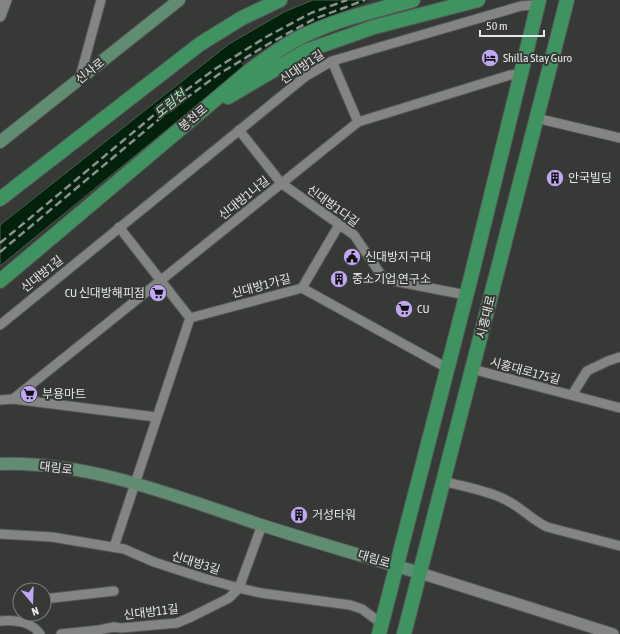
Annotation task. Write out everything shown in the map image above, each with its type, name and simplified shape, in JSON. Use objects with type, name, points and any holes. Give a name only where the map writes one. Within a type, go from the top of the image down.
[{"type":"main road","name":"신사로","points":[[0,142],[178,0]]},
{"type":"main road","points":[[0,200],[200,44],[242,18],[280,0]]},
{"type":"main road","name":"봉천로","points":[[0,281],[249,71],[274,53],[297,39],[327,25],[413,0]]},
{"type":"main road","points":[[197,115],[306,51],[374,27],[478,0]]},
{"type":"main road","name":"시흥대로","points":[[404,634],[567,0]]},
{"type":"main road","name":"시흥대로","points":[[380,629],[466,295],[538,4]]},
{"type":"main road","name":"대림로","points":[[0,464],[44,466],[135,482],[262,525],[420,573]]},
{"type":"street","points":[[0,16],[6,0]]},
{"type":"street","points":[[78,81],[101,0]]},
{"type":"street","name":"신대방1길","points":[[0,325],[306,76],[332,61],[521,6],[538,4]]},
{"type":"street","points":[[332,61],[358,122]]},
{"type":"street","name":"신대방1나길","points":[[13,399],[358,122],[510,75],[521,74]]},
{"type":"street","points":[[536,118],[620,138]]},
{"type":"street","name":"신대방1다길","points":[[239,130],[281,183],[354,235],[384,279],[466,295]]},
{"type":"street","points":[[302,288],[339,225]]},
{"type":"street","points":[[114,547],[190,318],[119,227]]},
{"type":"street","name":"신대방1가길","points":[[190,318],[302,288],[447,368]]},
{"type":"street","name":"시흥대로175길","points":[[572,395],[586,371],[620,357]]},
{"type":"street","name":"시흥대로175길","points":[[472,369],[620,408]]},
{"type":"street","points":[[0,400],[13,399],[156,417]]},
{"type":"street","points":[[444,481],[496,495],[508,501],[538,523],[547,527],[620,546]]},
{"type":"street","points":[[239,588],[262,525]]},
{"type":"street","name":"신대방3길","points":[[0,534],[52,537],[124,548],[161,565],[239,588],[261,593],[350,605],[362,610],[380,629]]},
{"type":"street","name":"대림로","points":[[420,573],[613,634]]},
{"type":"street","name":"신대방11길","points":[[61,634],[114,627],[121,628],[177,623],[229,598],[239,588]]},
{"type":"street","points":[[52,598],[114,591]]},
{"type":"street","points":[[0,621],[15,620],[37,629],[40,634]]},
{"type":"water","name":"도림천","points":[[313,0],[392,0],[245,66],[0,266],[0,225],[229,44],[284,12]]},
{"type":"pier","points":[[371,0],[383,0],[384,3],[246,67],[101,186],[243,66],[241,63],[295,30]]},
{"type":"railway","points":[[0,243],[166,105],[215,69],[266,37],[311,13],[347,0]]},
{"type":"railway","points":[[0,252],[170,110],[219,74],[270,43],[314,19],[365,0]]},
{"type":"place","name":"Shilla Stay Guro","points":[[490,58]]},
{"type":"place","name":"안국빌딩","points":[[555,178]]},
{"type":"place","name":"신대방지구대","points":[[352,257]]},
{"type":"place","name":"중소기업 연구소","points":[[339,279]]},
{"type":"place","name":"CU 신대방해피점","points":[[158,293]]},
{"type":"place","name":"CU","points":[[404,309]]},
{"type":"place","name":"부용마트","points":[[29,394]]},
{"type":"place","name":"거성타워","points":[[299,515]]}]
